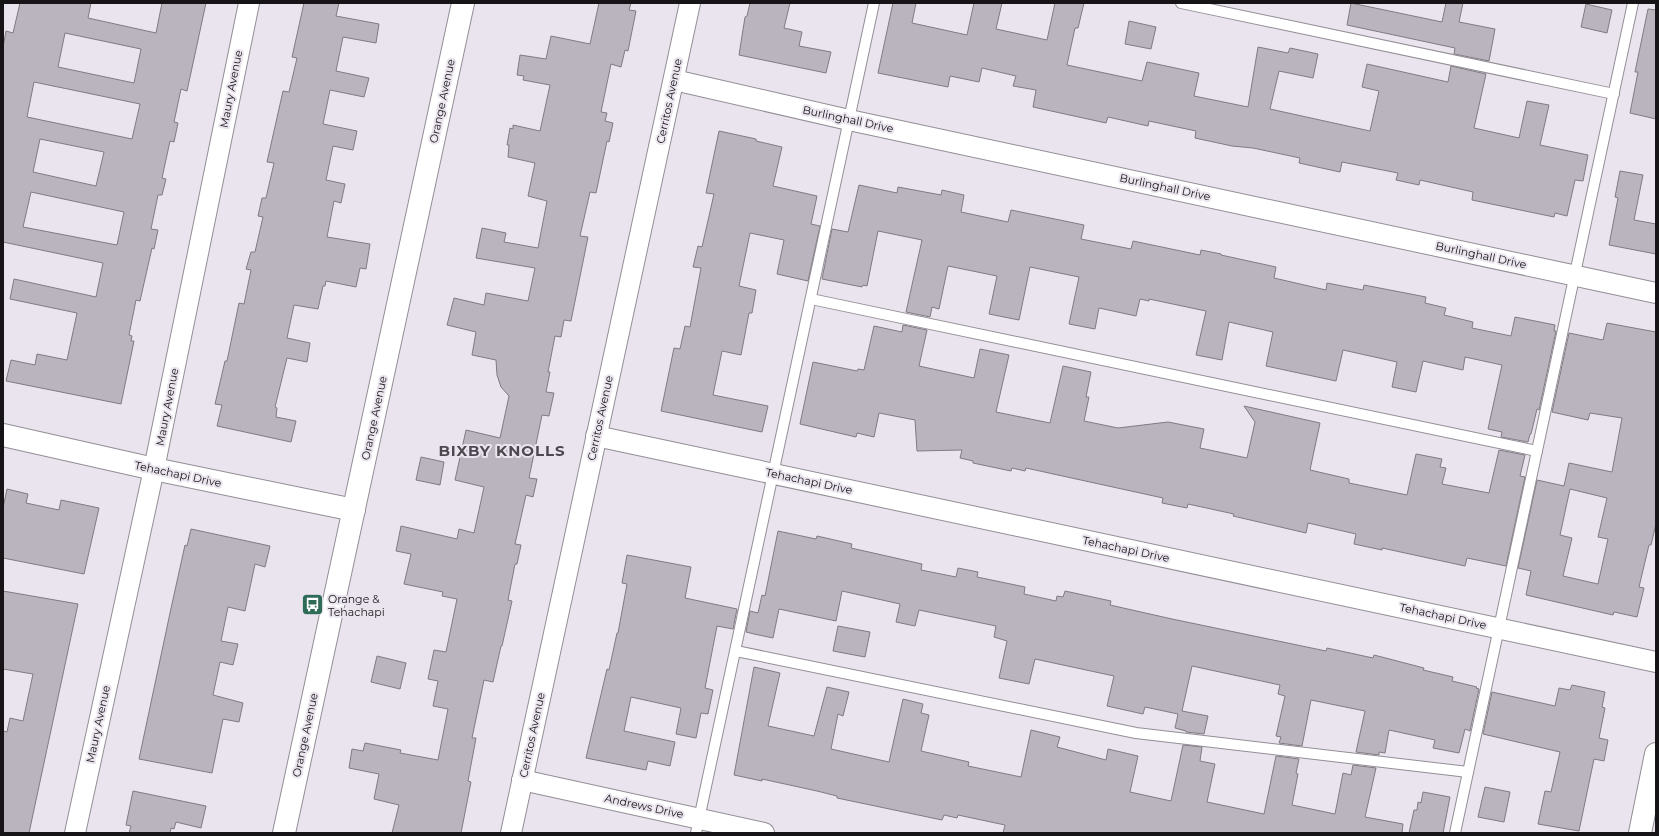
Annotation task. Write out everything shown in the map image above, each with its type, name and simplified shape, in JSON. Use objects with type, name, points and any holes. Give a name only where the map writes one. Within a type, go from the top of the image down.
[{"type":"street","name":"Maury Avenue","points":[[74,833],[154,469],[249,3]]},
{"type":"street","name":"Orange Avenue","points":[[284,833],[463,3]]},
{"type":"street","name":"Cerritos Avenue","points":[[511,833],[690,3]]},
{"type":"street","name":"Burlinghall Drive","points":[[674,80],[849,120],[1656,293]]},
{"type":"street","name":"Tehachapi Drive","points":[[3,435],[154,469],[354,510]]},
{"type":"street","name":"Tehachapi Drive","points":[[596,436],[1656,662]]},
{"type":"street","points":[[1640,833],[1656,754]]},
{"type":"street","name":"Andrews Drive","points":[[522,780],[698,826],[764,833]]},
{"type":"lane","points":[[698,826],[874,3]]},
{"type":"lane","points":[[1182,3],[1614,94]]},
{"type":"lane","points":[[1455,833],[1633,3]]},
{"type":"lane","points":[[811,299],[1537,451]]},
{"type":"lane","points":[[736,651],[1136,733],[1468,772]]},
{"type":"building","points":[[20,3],[91,3],[88,18],[156,33],[162,3],[206,3],[187,91],[181,89],[174,122],[178,123],[174,142],[170,141],[162,178],[166,179],[162,195],[158,195],[151,229],[158,230],[154,249],[152,248],[140,301],[136,300],[129,335],[132,336],[131,341],[134,341],[121,404],[6,381],[11,360],[35,365],[37,354],[67,360],[77,313],[10,299],[14,279],[96,297],[103,263],[3,242],[3,47],[6,31],[13,33]],"holes":[[[65,33],[141,49],[134,83],[58,67]],[[34,82],[140,104],[132,139],[27,117]],[[40,139],[104,152],[96,186],[33,172]],[[31,192],[124,212],[117,245],[23,227]]]},
{"type":"building","points":[[304,3],[339,3],[336,16],[379,24],[376,43],[343,37],[336,71],[369,78],[364,97],[330,90],[323,124],[357,131],[353,150],[333,146],[326,180],[345,184],[341,203],[334,201],[327,237],[370,244],[366,269],[360,268],[356,287],[326,281],[325,286],[323,286],[318,309],[294,305],[287,338],[310,343],[307,362],[287,358],[275,407],[277,408],[276,417],[296,421],[291,442],[217,426],[222,405],[215,404],[225,361],[227,361],[239,303],[244,304],[251,270],[246,269],[251,252],[255,252],[263,217],[258,216],[262,198],[266,198],[274,163],[267,162],[283,91],[289,92],[297,58],[292,57]]},
{"type":"building","points":[[599,3],[631,3],[629,10],[636,11],[628,51],[625,50],[621,67],[611,64],[601,112],[607,113],[605,121],[613,123],[609,142],[607,141],[596,193],[590,192],[580,236],[588,237],[571,321],[564,320],[561,337],[555,336],[546,392],[554,393],[549,416],[542,415],[529,478],[537,479],[533,497],[526,495],[515,544],[521,545],[517,564],[515,564],[508,600],[512,601],[502,646],[493,682],[484,680],[472,738],[476,738],[468,781],[471,782],[461,833],[392,833],[399,805],[374,799],[379,774],[349,768],[352,749],[363,751],[365,743],[401,750],[400,753],[438,760],[448,709],[433,706],[438,681],[428,679],[434,650],[446,652],[457,599],[442,596],[443,592],[404,584],[411,554],[396,551],[401,526],[457,539],[459,529],[474,533],[484,487],[455,480],[466,430],[500,438],[509,396],[501,387],[497,375],[496,360],[472,355],[476,332],[447,325],[454,298],[484,305],[486,293],[528,301],[535,268],[476,258],[482,228],[506,233],[504,242],[538,248],[547,201],[528,196],[535,163],[508,157],[509,145],[507,145],[510,128],[513,129],[513,125],[540,131],[550,85],[523,80],[524,76],[517,75],[520,55],[546,59],[551,36],[590,44]]},
{"type":"building","points":[[750,3],[790,3],[784,28],[802,32],[799,46],[831,52],[826,73],[739,55],[745,17],[747,16]]},
{"type":"building","points":[[893,3],[916,3],[912,23],[967,35],[974,3],[1002,3],[996,29],[1047,40],[1055,3],[1084,3],[1078,28],[1075,28],[1067,65],[1142,81],[1147,62],[1199,73],[1194,96],[1248,107],[1258,47],[1288,53],[1290,48],[1318,54],[1313,78],[1279,71],[1270,109],[1370,131],[1379,91],[1362,87],[1367,64],[1448,82],[1451,66],[1486,74],[1474,128],[1519,138],[1527,101],[1549,105],[1540,145],[1588,155],[1583,181],[1575,180],[1567,216],[1555,213],[1554,217],[1472,200],[1473,192],[1420,180],[1419,185],[1396,180],[1398,173],[1342,162],[1340,172],[1299,163],[1300,158],[1195,138],[1196,131],[1149,121],[1148,126],[1108,117],[1106,123],[1033,107],[1036,90],[1013,86],[1016,76],[982,68],[979,82],[950,76],[948,87],[878,73]]},
{"type":"building","points":[[1351,3],[1442,22],[1446,3],[1463,3],[1459,22],[1495,29],[1489,61],[1454,54],[1455,48],[1347,25]]},
{"type":"building","points":[[1586,4],[1612,10],[1607,33],[1581,27]]},
{"type":"building","points":[[1648,9],[1656,10],[1656,119],[1630,113],[1638,72],[1635,72]]},
{"type":"building","points":[[1129,21],[1156,27],[1151,49],[1125,44]]},
{"type":"building","points":[[719,131],[756,139],[756,141],[782,147],[773,186],[817,196],[811,224],[820,226],[808,281],[777,274],[784,240],[750,233],[739,286],[756,290],[752,313],[749,313],[741,355],[722,351],[713,395],[768,406],[762,432],[661,411],[674,348],[680,349],[685,326],[690,327],[701,268],[693,267],[698,246],[702,247],[714,194],[706,193]]},
{"type":"building","points":[[1620,171],[1643,175],[1634,220],[1656,224],[1656,254],[1609,245],[1618,198],[1615,197]]},
{"type":"building","points":[[859,185],[897,193],[898,187],[941,195],[942,190],[964,195],[961,212],[1008,222],[1011,210],[1084,225],[1081,239],[1131,249],[1133,241],[1200,255],[1201,250],[1221,254],[1276,267],[1274,278],[1326,290],[1327,283],[1363,290],[1364,285],[1426,297],[1425,303],[1446,308],[1444,315],[1473,322],[1472,328],[1511,336],[1515,317],[1555,325],[1554,331],[1556,331],[1539,410],[1537,409],[1528,442],[1501,437],[1502,432],[1488,429],[1502,365],[1465,357],[1463,370],[1423,361],[1416,392],[1392,387],[1397,362],[1343,350],[1336,381],[1266,366],[1273,332],[1229,322],[1222,360],[1196,355],[1206,311],[1149,299],[1149,301],[1140,299],[1136,316],[1099,308],[1095,329],[1069,324],[1079,277],[1030,267],[1019,320],[989,314],[997,276],[948,266],[939,309],[932,307],[930,317],[906,312],[922,240],[878,231],[867,286],[863,285],[862,287],[822,279],[832,229],[848,232]]},
{"type":"building","points":[[1607,323],[1656,332],[1656,524],[1651,545],[1649,545],[1639,587],[1644,588],[1637,617],[1614,612],[1613,615],[1526,595],[1531,571],[1518,568],[1537,480],[1564,486],[1569,463],[1612,472],[1622,418],[1590,413],[1588,420],[1552,412],[1569,333],[1603,340]],"holes":[[[1570,489],[1607,498],[1598,537],[1608,539],[1598,584],[1563,576],[1572,538],[1560,535]]]},
{"type":"building","points":[[903,325],[927,330],[919,366],[974,378],[980,349],[1009,355],[996,412],[1050,423],[1063,366],[1091,372],[1086,397],[1089,397],[1084,421],[1118,428],[1168,422],[1204,429],[1200,448],[1247,458],[1255,422],[1244,406],[1320,423],[1310,470],[1349,479],[1349,483],[1407,495],[1416,454],[1442,459],[1440,467],[1446,468],[1442,484],[1489,493],[1499,450],[1525,455],[1520,476],[1525,477],[1506,566],[1467,558],[1465,566],[1382,548],[1382,550],[1354,544],[1356,534],[1308,523],[1306,533],[1233,516],[1234,514],[1188,504],[1187,508],[1162,503],[1163,498],[1026,468],[1025,471],[1012,468],[1011,471],[973,463],[973,461],[960,458],[962,450],[917,451],[915,420],[879,413],[874,437],[857,433],[856,437],[800,424],[813,362],[857,371],[858,369],[864,370],[874,326],[902,332]]},
{"type":"building","points":[[421,457],[444,462],[440,485],[416,480]]},
{"type":"building","points":[[7,489],[28,494],[26,503],[59,510],[61,500],[99,508],[84,574],[3,558],[3,508]]},
{"type":"building","points":[[191,529],[270,546],[265,567],[255,564],[245,611],[228,607],[221,641],[238,644],[233,665],[220,662],[213,695],[243,703],[239,722],[223,719],[212,773],[139,759],[185,545],[187,546]]},
{"type":"building","points":[[778,531],[816,539],[817,536],[852,544],[851,548],[922,564],[921,570],[956,577],[958,568],[978,572],[977,577],[1025,587],[1024,594],[1056,601],[1057,596],[1063,597],[1065,591],[1111,601],[1110,605],[1172,619],[1326,651],[1327,648],[1373,658],[1374,655],[1424,668],[1423,670],[1453,677],[1452,681],[1477,687],[1476,688],[1479,689],[1470,731],[1465,729],[1459,753],[1433,748],[1435,740],[1389,730],[1385,753],[1379,752],[1379,755],[1356,752],[1365,711],[1311,700],[1302,746],[1279,743],[1281,737],[1276,736],[1285,696],[1278,694],[1280,685],[1192,666],[1182,711],[1208,716],[1204,734],[1186,732],[1175,728],[1178,714],[1145,707],[1143,714],[1107,706],[1114,676],[1035,659],[1029,684],[999,678],[1007,641],[994,637],[996,626],[919,610],[915,626],[896,622],[900,604],[842,591],[836,621],[779,609],[773,638],[746,632],[750,611],[758,613],[762,595],[765,596]]},
{"type":"building","points":[[627,555],[691,567],[685,598],[737,609],[733,629],[717,626],[705,688],[713,690],[708,714],[701,713],[696,738],[676,734],[681,708],[631,697],[624,731],[675,742],[670,766],[648,761],[646,770],[586,758],[607,669],[609,670],[618,633],[627,584],[622,583]]},
{"type":"building","points":[[3,591],[78,604],[29,833],[3,833],[3,731],[7,732],[10,718],[23,721],[33,674],[3,669]]},
{"type":"building","points":[[838,626],[870,632],[865,657],[833,651]]},
{"type":"building","points":[[377,656],[406,663],[400,689],[371,682]]},
{"type":"building","points":[[754,667],[780,673],[768,726],[814,736],[827,687],[849,692],[843,716],[838,714],[831,749],[889,762],[903,699],[923,704],[921,713],[929,715],[921,751],[969,762],[968,766],[1021,777],[1031,730],[1060,737],[1057,747],[1106,760],[1108,749],[1138,756],[1130,792],[1171,801],[1183,745],[1202,747],[1200,761],[1215,764],[1207,802],[1264,814],[1276,756],[1299,759],[1296,773],[1298,774],[1292,805],[1335,814],[1343,773],[1351,775],[1353,765],[1376,768],[1365,817],[1403,824],[1402,833],[1003,833],[1005,825],[958,815],[957,818],[944,815],[942,820],[837,798],[837,796],[762,779],[762,781],[734,775]]},
{"type":"building","points":[[1572,685],[1605,692],[1602,707],[1605,708],[1599,738],[1608,740],[1604,761],[1594,759],[1579,831],[1538,824],[1545,791],[1551,792],[1560,752],[1483,734],[1492,692],[1555,706],[1559,688],[1570,690]]},
{"type":"building","points":[[1485,787],[1510,792],[1504,822],[1478,817]]},
{"type":"building","points":[[133,791],[206,806],[201,828],[176,822],[174,829],[171,828],[170,833],[129,833],[131,826],[126,825]]},
{"type":"building","points":[[1423,792],[1450,797],[1443,833],[1409,833],[1414,810],[1417,810],[1418,802],[1421,803]]},
{"type":"place","name":"Orange & Tehachapi","points":[[313,605]]},
{"type":"district","name":"BIXBY KNOLLS","points":[[502,450]]}]
